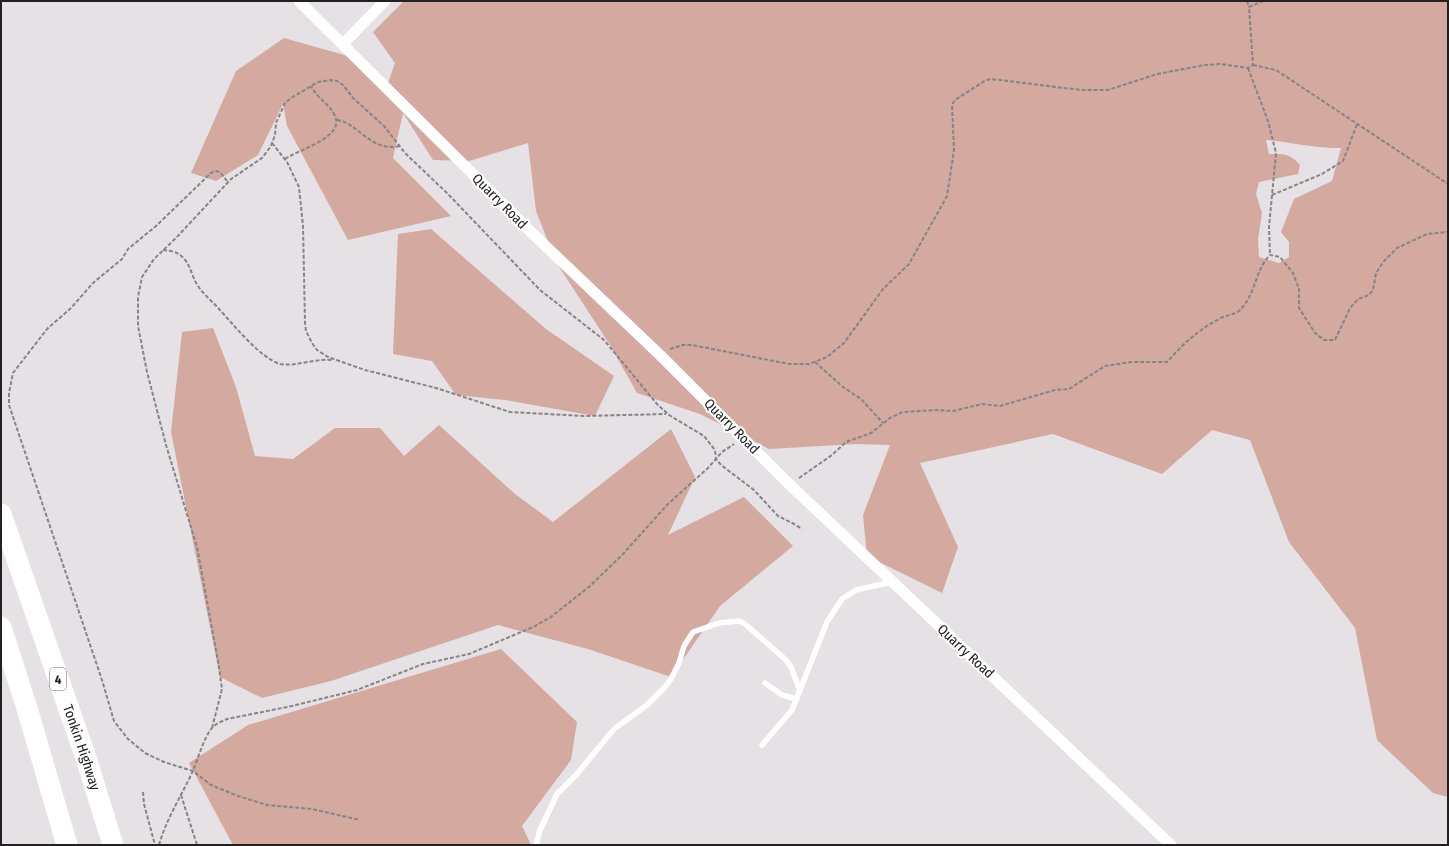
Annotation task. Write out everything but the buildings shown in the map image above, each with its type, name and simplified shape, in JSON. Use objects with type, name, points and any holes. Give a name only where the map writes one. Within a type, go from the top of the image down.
[{"type":"highway","name":"Tonkin Highway","points":[[1,514],[86,758],[113,845]]},
{"type":"highway","points":[[1,627],[26,705],[67,845]]},
{"type":"street","name":"Quarry Road","points":[[299,1],[534,235],[661,356],[789,484],[1171,845]]},
{"type":"street","points":[[343,44],[385,1]]},
{"type":"lane","points":[[762,746],[785,720],[797,699],[827,622],[842,599],[856,590],[892,582]]},
{"type":"lane","points":[[536,845],[540,830],[557,794],[576,775],[614,729],[647,705],[664,688],[671,679],[679,663],[684,646],[693,632],[719,623],[739,621],[745,624],[786,660],[791,667],[800,691]]},
{"type":"lane","points":[[765,683],[782,695],[797,699]]},
{"type":"path","points":[[1247,1],[1249,7],[1253,65]]},
{"type":"path","points":[[1249,7],[1263,1]]},
{"type":"path","points":[[661,356],[671,348],[683,345],[789,364],[809,364],[827,357],[844,343],[883,288],[909,264],[947,196],[954,150],[952,105],[955,100],[986,80],[991,79],[1081,90],[1108,90],[1157,74],[1205,65],[1221,64],[1248,68],[1253,65],[1276,70],[1448,184]]},
{"type":"path","points":[[1248,68],[1268,121],[1276,153],[1269,227],[1270,256]]},
{"type":"path","points":[[159,845],[166,825],[193,771],[212,728],[222,690],[204,580],[197,547],[166,445],[152,391],[138,326],[138,297],[142,276],[154,259],[227,182],[262,158],[272,143],[276,123],[286,103],[291,98],[318,82],[330,80],[337,81],[343,85],[353,98],[384,126],[405,153],[434,180],[540,290],[604,340],[624,362],[648,395],[668,414],[704,436],[714,450],[716,459],[721,465],[754,490],[778,516],[802,529]]},
{"type":"path","points":[[311,86],[316,95],[331,110],[337,120],[346,123],[378,144],[390,147],[400,146]]},
{"type":"path","points":[[285,159],[322,141],[331,134],[337,120]]},
{"type":"path","points":[[1272,195],[1322,174],[1343,161],[1357,124]]},
{"type":"path","points":[[272,143],[285,159],[299,187],[302,205],[306,331],[317,350],[335,360],[510,412],[584,416],[668,414]]},
{"type":"path","points":[[227,182],[220,172],[215,171],[211,173],[156,226],[128,249],[122,258],[93,283],[71,308],[47,329],[13,373],[8,393],[9,405],[102,680],[114,721],[128,739],[145,753],[164,762],[193,771],[211,785],[251,800],[283,807],[312,809],[360,820]]},
{"type":"path","points":[[789,484],[832,455],[846,442],[871,433],[890,418],[903,412],[935,410],[953,411],[982,404],[1000,406],[1055,390],[1069,389],[1106,366],[1132,362],[1167,362],[1184,342],[1219,318],[1240,311],[1251,297],[1263,262],[1270,256],[1280,257],[1293,273],[1299,288],[1299,308],[1315,333],[1324,340],[1331,342],[1335,340],[1350,308],[1358,299],[1369,295],[1372,290],[1376,273],[1384,261],[1397,248],[1427,234],[1448,232]]},
{"type":"path","points":[[163,250],[180,255],[188,263],[197,285],[206,297],[234,327],[269,357],[280,364],[289,364],[316,359],[335,360]]},
{"type":"path","points":[[815,362],[843,387],[861,399],[883,423]]},
{"type":"path","points":[[212,728],[227,718],[292,706],[357,690],[423,664],[469,654],[534,627],[551,617],[590,586],[623,554],[667,505],[708,468],[722,452],[742,437]]},
{"type":"path","points":[[143,792],[144,804],[155,845]]},
{"type":"path","points":[[181,795],[197,845]]},
{"type":"shaded area","points":[[404,1],[1448,1],[1448,797],[1433,793],[1377,740],[1355,628],[1289,542],[1250,440],[1212,430],[1162,474],[1053,434],[920,463],[958,547],[942,593],[867,556],[863,515],[890,445],[856,444],[769,449],[700,414],[637,393],[610,345],[556,262],[536,211],[528,143],[469,161],[433,160],[403,113],[393,158],[451,216],[348,240],[287,126],[283,104],[258,155],[216,181],[191,173],[236,71],[284,38],[355,58],[385,92],[395,63],[373,32]],"holes":[[[1266,140],[1341,148],[1332,181],[1294,199],[1281,232],[1289,242],[1289,257],[1279,263],[1259,257],[1258,239],[1262,213],[1256,194],[1259,182],[1298,174],[1300,165],[1290,156],[1269,154]]]},
{"type":"shaded area","points":[[431,229],[546,329],[614,376],[595,416],[505,400],[456,395],[432,361],[393,354],[398,234]]},
{"type":"shaded area","points":[[213,328],[236,387],[255,456],[293,459],[335,428],[380,428],[404,456],[439,425],[515,494],[553,522],[671,429],[695,477],[668,535],[744,497],[793,546],[720,606],[671,677],[588,649],[498,625],[331,681],[262,698],[220,677],[171,432],[182,332]]},
{"type":"shaded area","points":[[501,649],[577,722],[571,760],[522,826],[531,845],[233,845],[189,763],[248,725]]}]
